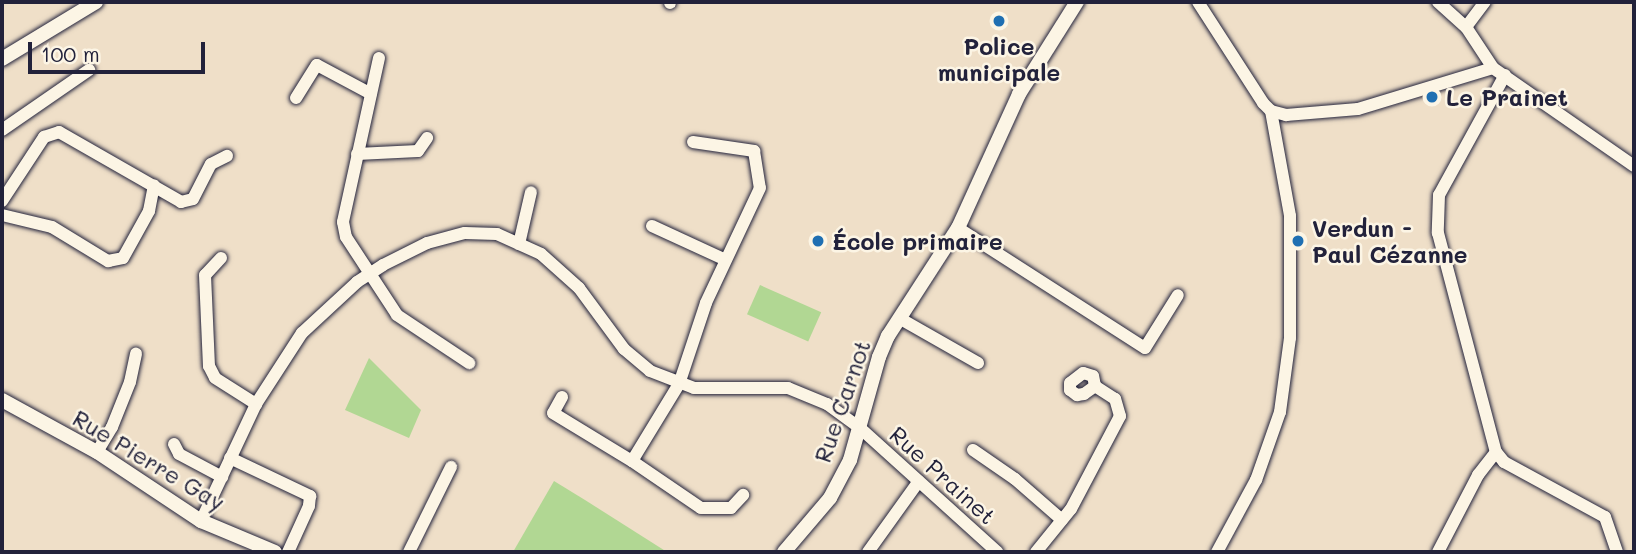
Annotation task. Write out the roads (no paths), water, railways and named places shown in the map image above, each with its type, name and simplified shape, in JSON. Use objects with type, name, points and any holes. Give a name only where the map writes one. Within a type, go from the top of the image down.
[{"type":"street","points":[[2,59],[96,2]]},
{"type":"street","name":"Rue Carnot","points":[[784,552],[831,498],[850,460],[879,357],[899,318],[958,228],[1019,94],[1077,2]]},
{"type":"street","points":[[1198,2],[1263,103],[1271,111],[1290,216],[1290,338],[1280,412],[1256,480],[1217,552]]},
{"type":"street","points":[[1438,2],[1466,27],[1499,71],[1634,166]]},
{"type":"street","points":[[1466,27],[1485,2]]},
{"type":"street","points":[[379,58],[343,222],[346,237],[397,315],[469,363]]},
{"type":"street","points":[[296,98],[317,65],[371,94]]},
{"type":"street","points":[[2,130],[89,70]]},
{"type":"street","points":[[1271,111],[1296,115],[1358,109],[1499,71]]},
{"type":"street","points":[[1499,71],[1439,195],[1438,233],[1496,452],[1504,462],[1605,517],[1617,552]]},
{"type":"street","points":[[2,201],[44,137],[59,132],[181,202],[193,199],[211,164],[227,156]]},
{"type":"street","points":[[357,154],[418,150],[427,138]]},
{"type":"street","points":[[632,461],[679,384],[706,303],[760,188],[754,151],[693,142]]},
{"type":"street","points":[[2,215],[52,227],[108,261],[115,260],[122,258],[149,211],[154,186]]},
{"type":"street","points":[[519,244],[531,192]]},
{"type":"street","points":[[652,226],[726,260]]},
{"type":"street","points":[[958,228],[1144,348],[1178,295]]},
{"type":"street","name":"Rue Prainet","points":[[201,521],[256,404],[302,332],[326,308],[369,274],[427,243],[465,233],[496,234],[541,254],[579,288],[624,349],[650,372],[694,388],[788,388],[827,404],[860,428],[997,552]]},
{"type":"street","points":[[222,258],[205,275],[209,366],[215,378],[256,404]]},
{"type":"street","points":[[899,318],[978,363]]},
{"type":"street","points":[[97,452],[113,427],[130,382],[136,355]]},
{"type":"street","points":[[1036,552],[1071,509],[1120,416],[1115,399],[1095,386]]},
{"type":"street","points":[[562,397],[553,413],[632,461],[701,508],[731,508],[743,495]]},
{"type":"street","name":"Rue Pierre Gay","points":[[2,401],[97,452],[201,521],[275,552]]},
{"type":"street","points":[[174,444],[179,454],[222,477]]},
{"type":"street","points":[[973,450],[1015,480],[1062,520]]},
{"type":"street","points":[[1438,552],[1478,475],[1496,452]]},
{"type":"street","points":[[230,458],[310,496],[309,506],[288,552]]},
{"type":"street","points":[[410,552],[451,467]]},
{"type":"street","points":[[868,552],[919,481]]},
{"type":"place","name":"Police municipale","points":[[999,21]]},
{"type":"place","name":"Le Prainet","points":[[1432,97]]},
{"type":"place","name":"École primaire","points":[[818,241]]},
{"type":"place","name":"Verdun - Paul Cézanne","points":[[1298,241]]}]
